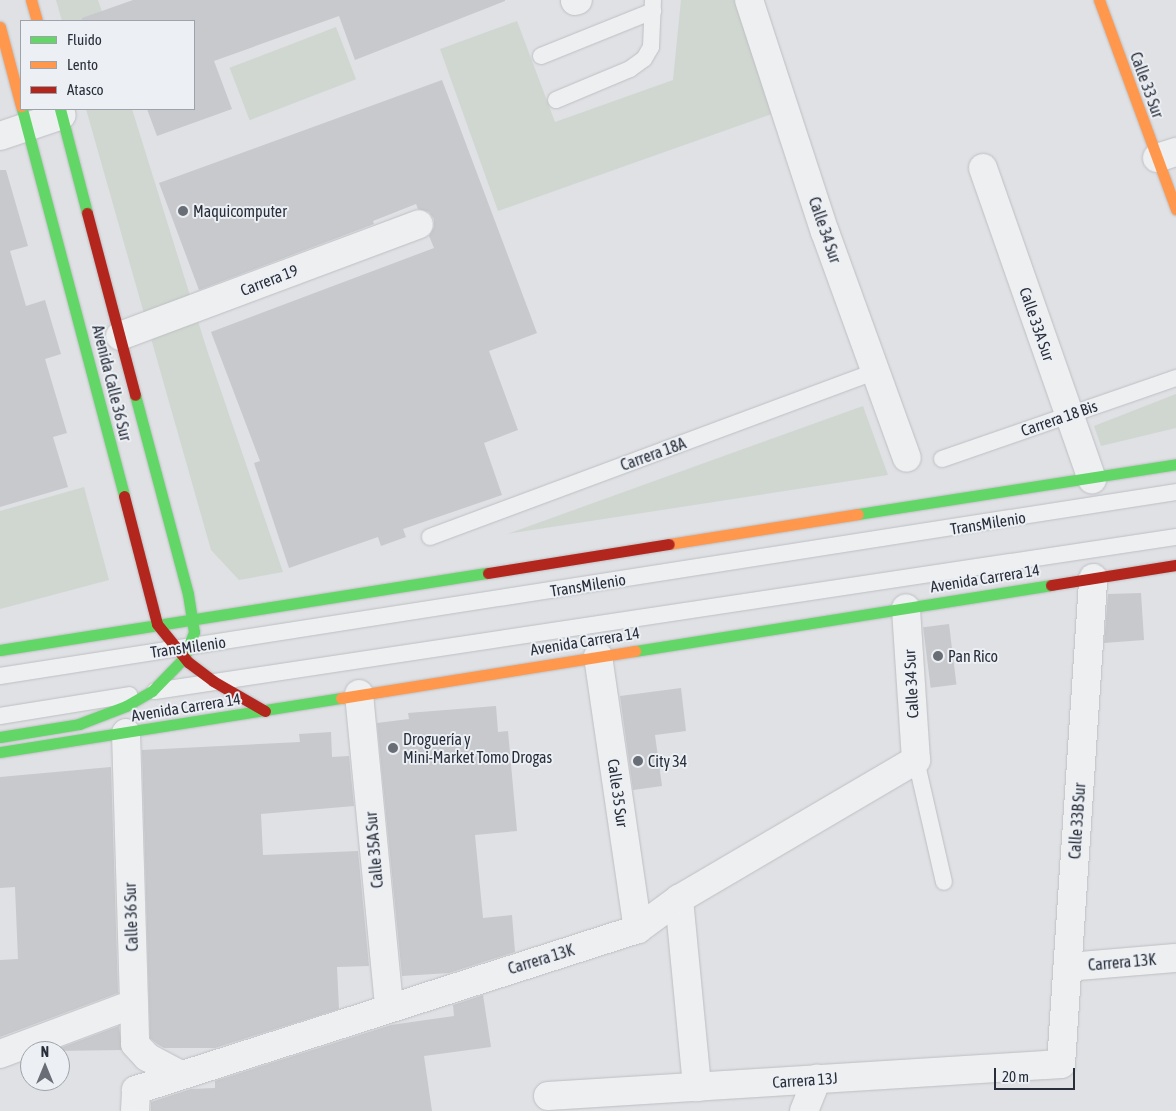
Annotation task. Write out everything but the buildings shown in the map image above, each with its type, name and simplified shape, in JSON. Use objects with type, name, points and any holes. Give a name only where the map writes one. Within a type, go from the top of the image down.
[{"type":"main road","points":[[31,0],[37,20]]},
{"type":"main road","name":"Calle 33 Sur","points":[[1099,0],[1166,155],[1176,210]]},
{"type":"main road","name":"Avenida Calle 36 Sur","points":[[0,27],[20,103]]},
{"type":"main road","name":"Avenida Calle 36 Sur","points":[[61,112],[194,618],[183,651]]},
{"type":"main road","name":"Avenida Calle 36 Sur","points":[[23,114],[157,624],[213,681],[265,711]]},
{"type":"main road","points":[[0,650],[194,618],[1092,479],[1176,464]]},
{"type":"main road","name":"Avenida Carrera 14","points":[[0,752],[1176,565]]},
{"type":"main road","points":[[0,737],[94,720],[152,691],[183,651]]},
{"type":"street","name":"Calle 34 Sur","points":[[749,0],[825,232],[907,458]]},
{"type":"street","points":[[0,136],[23,114],[61,112]]},
{"type":"street","name":"Calle 33A Sur","points":[[983,168],[1092,479]]},
{"type":"street","name":"Carrera 19","points":[[120,336],[419,224]]},
{"type":"street","name":"Calle 33B Sur","points":[[1061,1064],[1093,578]]},
{"type":"street","name":"Calle 34 Sur","points":[[906,608],[916,760]]},
{"type":"street","name":"Calle 35 Sur","points":[[598,656],[638,929]]},
{"type":"street","name":"Calle 35A Sur","points":[[359,694],[389,1006]]},
{"type":"street","name":"Calle 36 Sur","points":[[126,733],[135,1044],[154,1062],[181,1075]]},
{"type":"street","name":"Carrera 13K","points":[[136,1100],[181,1075],[389,1006],[638,929],[679,899],[916,760]]},
{"type":"street","points":[[679,899],[698,1087]]},
{"type":"street","name":"Carrera 13K","points":[[1068,967],[1176,958]]},
{"type":"street","points":[[0,1054],[133,1004]]},
{"type":"street","name":"Carrera 13J","points":[[548,1096],[1061,1064]]},
{"type":"street","points":[[804,1111],[817,1079]]},
{"type":"lane","points":[[541,56],[653,6],[651,47],[644,59],[630,69],[556,100]]},
{"type":"lane","name":"Carrera 18A","points":[[430,538],[877,371]]},
{"type":"lane","name":"Carrera 18 Bis","points":[[942,459],[1176,378]]},
{"type":"lane","name":"TransMilenio","points":[[0,676],[183,651],[1176,492]]},
{"type":"lane","points":[[0,716],[213,681],[1176,537]]},
{"type":"lane","points":[[916,760],[944,882]]},
{"type":"shaded area","points":[[56,0],[98,0],[105,20],[62,20]]},
{"type":"shaded area","points":[[681,0],[741,0],[780,111],[498,211],[440,49],[517,21],[555,122],[673,80]]},
{"type":"shaded area","points":[[336,27],[356,79],[250,120],[230,68]]},
{"type":"shaded area","points":[[86,110],[132,110],[207,350],[283,572],[239,580],[211,550]]},
{"type":"shaded area","points":[[1176,394],[1176,428],[1101,446],[1094,426]]},
{"type":"shaded area","points":[[863,406],[888,475],[507,534]]},
{"type":"shaded area","points":[[84,487],[109,580],[0,609],[0,511]]},
{"type":"traffic: fast","points":[[22,110],[124,496]]},
{"type":"traffic: fast","points":[[60,110],[87,213]]},
{"type":"traffic: fast","points":[[0,737],[79,724],[126,706],[152,691],[184,658],[194,632],[188,594],[135,395]]},
{"type":"traffic: fast","points":[[858,514],[1176,464]]},
{"type":"traffic: fast","points":[[0,650],[488,573]]},
{"type":"traffic: fast","points":[[635,651],[1051,585]]},
{"type":"traffic: fast","points":[[0,752],[341,698]]},
{"type":"traffic: slow","points":[[31,0],[37,20]]},
{"type":"traffic: slow","points":[[1099,0],[1176,209]]},
{"type":"traffic: slow","points":[[0,27],[20,102]]},
{"type":"traffic: slow","points":[[669,544],[858,514]]},
{"type":"traffic: slow","points":[[341,698],[635,651]]},
{"type":"traffic: jam","points":[[87,213],[135,395]]},
{"type":"traffic: jam","points":[[124,496],[157,624],[188,662],[213,681],[265,711]]},
{"type":"traffic: jam","points":[[488,573],[669,544]]},
{"type":"traffic: jam","points":[[1051,585],[1176,565]]},
{"type":"place","name":"Maquicomputer","points":[[183,211]]},
{"type":"place","name":"Pan Rico","points":[[938,656]]},
{"type":"place","name":"Droguería y Mini-Market Tomo Drogas","points":[[393,748]]},
{"type":"place","name":"City 34","points":[[638,761]]}]
